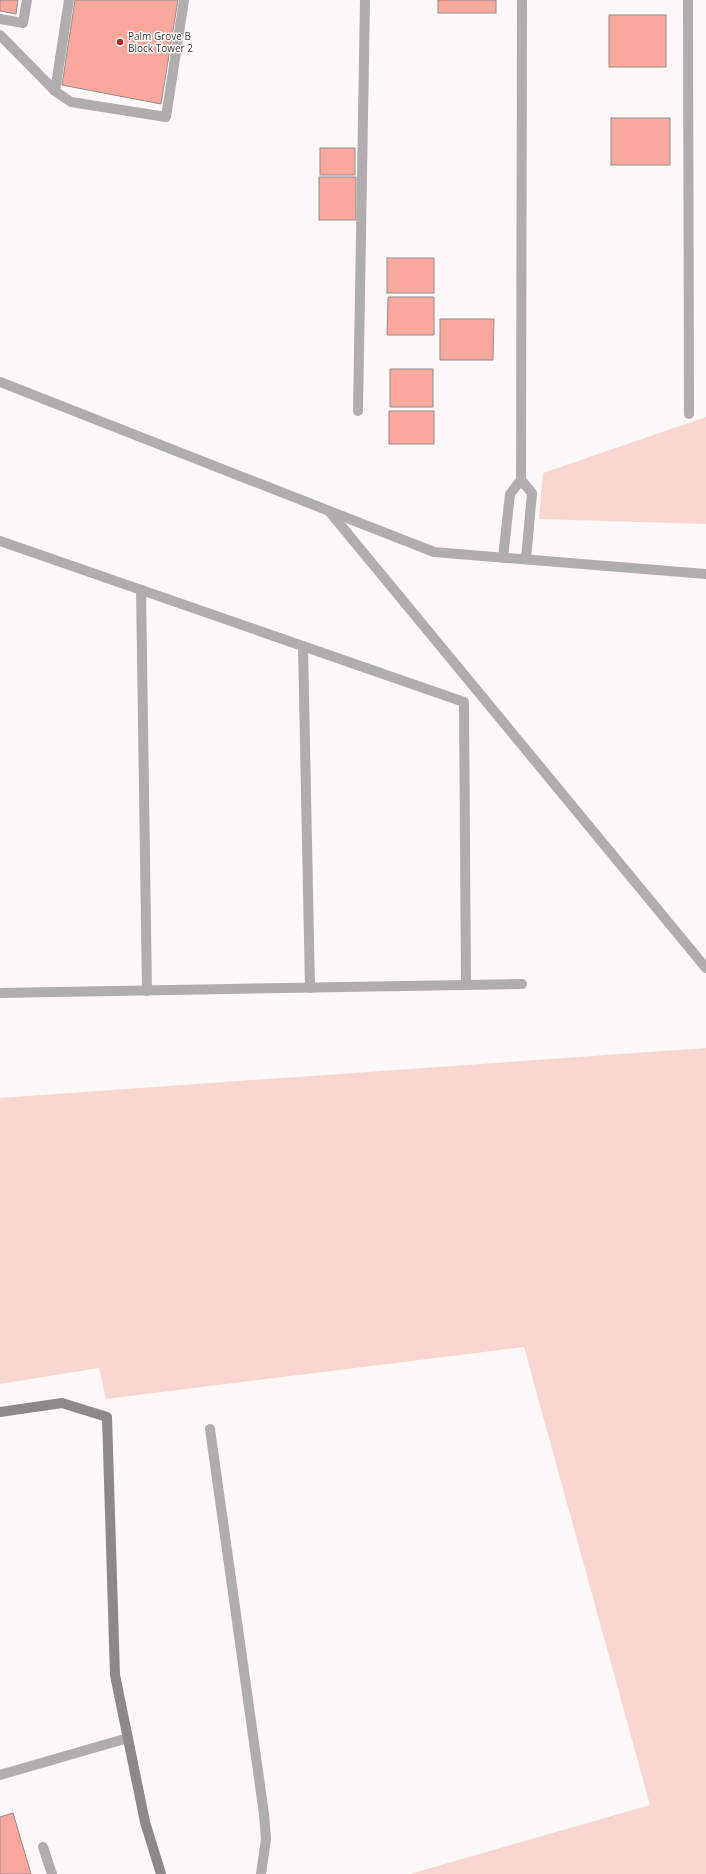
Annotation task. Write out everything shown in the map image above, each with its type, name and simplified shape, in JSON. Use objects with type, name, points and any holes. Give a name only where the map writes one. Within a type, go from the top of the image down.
[{"type":"main road","points":[[0,1412],[62,1403],[107,1418],[115,1675],[145,1822],[161,1874]]},
{"type":"street","points":[[0,18],[23,23],[27,0]]},
{"type":"street","points":[[56,91],[69,0]]},
{"type":"street","points":[[0,35],[56,91],[71,102],[166,117],[184,0]]},
{"type":"street","points":[[358,412],[365,0]]},
{"type":"street","points":[[503,558],[510,494],[521,480],[522,0]]},
{"type":"street","points":[[688,0],[689,414]]},
{"type":"street","points":[[0,382],[434,552],[706,574]]},
{"type":"street","points":[[521,480],[532,493],[526,559]]},
{"type":"street","points":[[329,510],[706,968]]},
{"type":"street","points":[[0,541],[464,702],[466,985]]},
{"type":"street","points":[[141,590],[147,991]]},
{"type":"street","points":[[303,646],[310,988]]},
{"type":"street","points":[[0,993],[522,984]]},
{"type":"street","points":[[210,1429],[264,1814],[266,1839],[261,1874]]},
{"type":"street","points":[[0,1775],[128,1738]]},
{"type":"street","points":[[44,1847],[52,1874]]},
{"type":"shaded area","points":[[706,417],[706,524],[539,519],[543,473]]},
{"type":"shaded area","points":[[706,1048],[706,1874],[410,1874],[650,1805],[524,1347],[106,1399],[99,1368],[0,1384],[0,1098]]},
{"type":"building","points":[[0,0],[18,0],[16,14],[0,11]]},
{"type":"building","name":"Palm Grove B Block Tower 2","points":[[75,0],[178,0],[161,104],[62,85]]},
{"type":"building","points":[[438,0],[496,0],[496,13],[438,13]]},
{"type":"building","points":[[609,15],[666,15],[666,67],[609,67]]},
{"type":"building","points":[[611,118],[670,118],[670,165],[611,165]]},
{"type":"building","points":[[320,148],[355,148],[355,175],[320,175]]},
{"type":"building","points":[[319,177],[356,177],[356,220],[319,220]]},
{"type":"building","points":[[387,258],[434,258],[434,293],[387,293]]},
{"type":"building","points":[[388,297],[434,297],[434,335],[387,335]]},
{"type":"building","points":[[440,319],[494,319],[493,360],[440,360]]},
{"type":"building","points":[[390,369],[433,369],[433,407],[390,407]]},
{"type":"building","points":[[389,411],[434,411],[434,444],[389,444]]},
{"type":"building","points":[[13,1813],[31,1874],[0,1874],[0,1817]]},
{"type":"place","name":"Palm Grove B Block Tower 2","points":[[120,42]]}]
